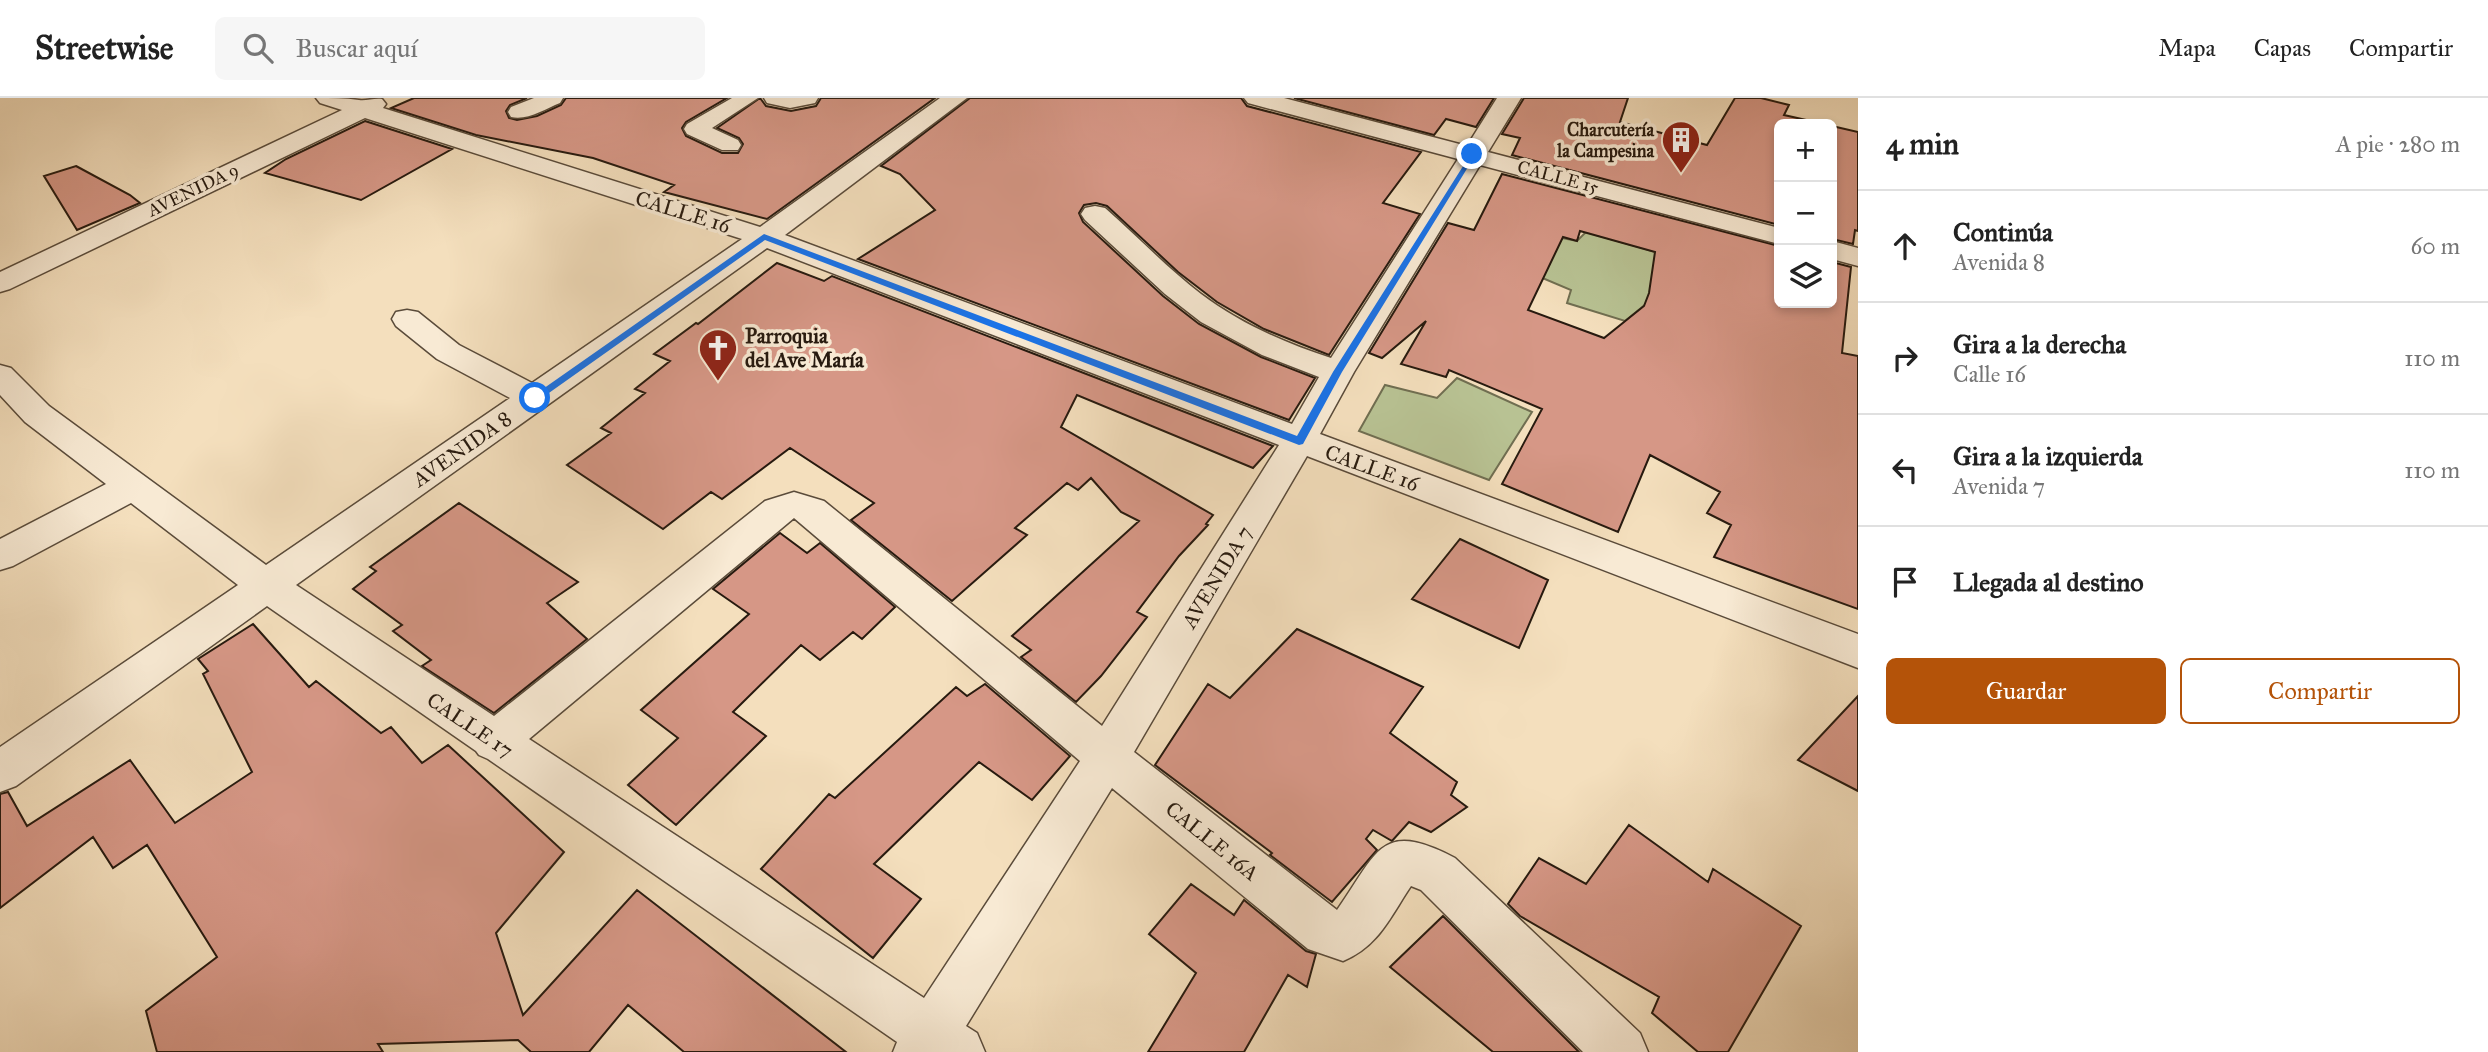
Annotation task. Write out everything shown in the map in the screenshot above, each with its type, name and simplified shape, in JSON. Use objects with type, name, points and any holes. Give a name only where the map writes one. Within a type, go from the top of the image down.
[{"type":"street","name":"CALLE 16","points":[[328,98],[373,104],[764,237],[1858,651]]},
{"type":"street","points":[[519,112],[552,98]]},
{"type":"street","points":[[730,145],[695,130],[747,98]]},
{"type":"street","points":[[775,98],[790,102],[807,98]]},
{"type":"street","name":"AVENIDA 8","points":[[0,772],[764,237],[955,98]]},
{"type":"street","name":"CALLE 15","points":[[1256,98],[1774,235]]},
{"type":"street","name":"AVENIDA 7","points":[[936,1046],[1338,372],[1509,98]]},
{"type":"street","name":"AVENIDA 9","points":[[0,283],[373,104]]},
{"type":"street","points":[[1096,214],[1176,289],[1228,325],[1272,349],[1338,372]]},
{"type":"street","points":[[1837,251],[1858,257]]},
{"type":"street","points":[[407,319],[448,352],[535,398]]},
{"type":"street","name":"CALLE 17","points":[[0,375],[37,414],[267,586],[936,1046]]},
{"type":"street","points":[[0,556],[132,486]]},
{"type":"street","name":"CALLE 16A","points":[[494,741],[778,510],[794,505],[811,510],[1107,757],[1326,932],[1342,936],[1354,928],[1399,862],[1419,864],[1438,874],[1622,1052]]},
{"type":"green space","points":[[1586,232],[1663,254],[1774,305],[1774,308],[1798,308],[1845,321],[1657,295],[1625,321],[1567,303],[1571,290],[1540,277],[1562,238],[1577,241]]},
{"type":"green space","points":[[1457,378],[1532,412],[1489,480],[1359,431],[1385,385],[1437,398]]},
{"type":"building","points":[[414,98],[527,98],[510,105],[506,111],[509,118],[517,120],[537,116],[561,105],[566,98],[727,98],[686,122],[682,128],[686,136],[722,153],[738,153],[743,144],[739,138],[717,128],[760,98],[766,106],[791,111],[816,106],[821,98],[935,98],[767,219],[664,192],[674,185],[593,158],[476,135],[391,108]]},
{"type":"building","points":[[970,98],[1241,98],[1247,106],[1421,152],[1383,203],[1420,214],[1329,355],[1264,329],[1217,302],[1178,272],[1107,206],[1096,203],[1084,205],[1079,213],[1083,222],[1163,296],[1199,324],[1261,357],[1315,378],[1289,420],[858,259],[935,210],[900,174],[881,166]]},
{"type":"building","points":[[1294,98],[1494,98],[1476,127],[1446,119],[1434,135]]},
{"type":"building","points":[[1524,98],[1628,98],[1620,122],[1707,145],[1735,98],[1761,98],[1789,105],[1784,115],[1802,119],[1774,119],[1774,224],[1512,155],[1520,138],[1502,134]]},
{"type":"building","points":[[365,121],[452,149],[361,200],[265,173],[286,159]]},
{"type":"building","points":[[1837,127],[1858,132],[1858,231],[1855,230],[1853,244],[1837,240]]},
{"type":"building","points":[[76,166],[140,203],[77,230],[44,176]]},
{"type":"building","points":[[1502,174],[1774,245],[1774,308],[1837,308],[1837,263],[1851,267],[1842,353],[1858,356],[1858,609],[1714,557],[1731,525],[1707,513],[1720,492],[1650,455],[1618,532],[1502,484],[1542,409],[1449,370],[1446,377],[1401,364],[1426,321],[1382,358],[1369,353],[1448,223],[1474,230]],"holes":[[[1580,231],[1655,252],[1649,293],[1644,306],[1604,338],[1528,310],[1563,237],[1577,241]]]},
{"type":"building","points":[[777,263],[824,281],[832,276],[1273,446],[1253,468],[1077,395],[1061,427],[1213,515],[1206,524],[1208,525],[1179,556],[1137,612],[1147,617],[1101,676],[1076,702],[1021,657],[1031,650],[1012,636],[1139,521],[1121,512],[1091,478],[1078,490],[1067,483],[1015,528],[1027,535],[952,601],[851,520],[874,503],[790,448],[722,499],[711,492],[663,529],[567,465],[611,433],[601,428],[645,393],[635,389],[670,361],[654,354]]},
{"type":"building","points":[[459,503],[578,582],[547,603],[587,639],[494,713],[422,666],[431,660],[393,631],[402,625],[353,589],[376,571],[370,567]]},
{"type":"building","points":[[780,533],[807,553],[820,543],[895,607],[862,639],[853,632],[820,660],[801,645],[733,712],[766,736],[676,825],[628,785],[678,738],[641,710],[749,614],[713,589]]},
{"type":"building","points":[[1460,539],[1548,580],[1519,648],[1412,599]]},
{"type":"building","points":[[253,624],[309,687],[316,681],[381,733],[391,727],[422,763],[448,745],[564,852],[496,933],[523,1015],[637,890],[846,1052],[684,1052],[628,1005],[589,1052],[531,1052],[518,1040],[378,1044],[383,1052],[157,1052],[146,1011],[217,957],[147,845],[113,868],[93,837],[0,908],[0,794],[8,792],[27,826],[130,760],[175,823],[252,772],[203,674],[208,671],[198,659]]},
{"type":"building","points":[[1297,629],[1423,687],[1390,733],[1457,782],[1451,795],[1467,807],[1431,832],[1409,822],[1392,841],[1373,830],[1366,839],[1377,850],[1332,902],[1155,765],[1208,684],[1230,698]]},
{"type":"building","points":[[985,684],[1070,756],[1032,800],[979,762],[874,864],[921,899],[873,958],[761,869],[829,794],[835,798],[956,687],[967,696]]},
{"type":"building","points":[[1858,696],[1858,791],[1798,760]]},
{"type":"building","points":[[1629,825],[1708,882],[1713,869],[1801,926],[1728,1052],[1698,1052],[1652,1013],[1659,997],[1520,916],[1508,904],[1539,858],[1586,884]]},
{"type":"building","points":[[1191,884],[1234,915],[1244,900],[1306,951],[1316,954],[1307,987],[1288,975],[1244,1052],[1148,1052],[1196,973],[1149,934]]},
{"type":"building","points":[[1443,916],[1579,1052],[1493,1052],[1390,967]]},
{"type":"place","name":"Charcutería la Campesina","points":[[1681,174]]},
{"type":"place","name":"Parroquia del Ave María","points":[[718,382]]},
{"type":"route","points":[[535,398],[764,237],[1299,441],[1338,372],[1472,154]]}]
